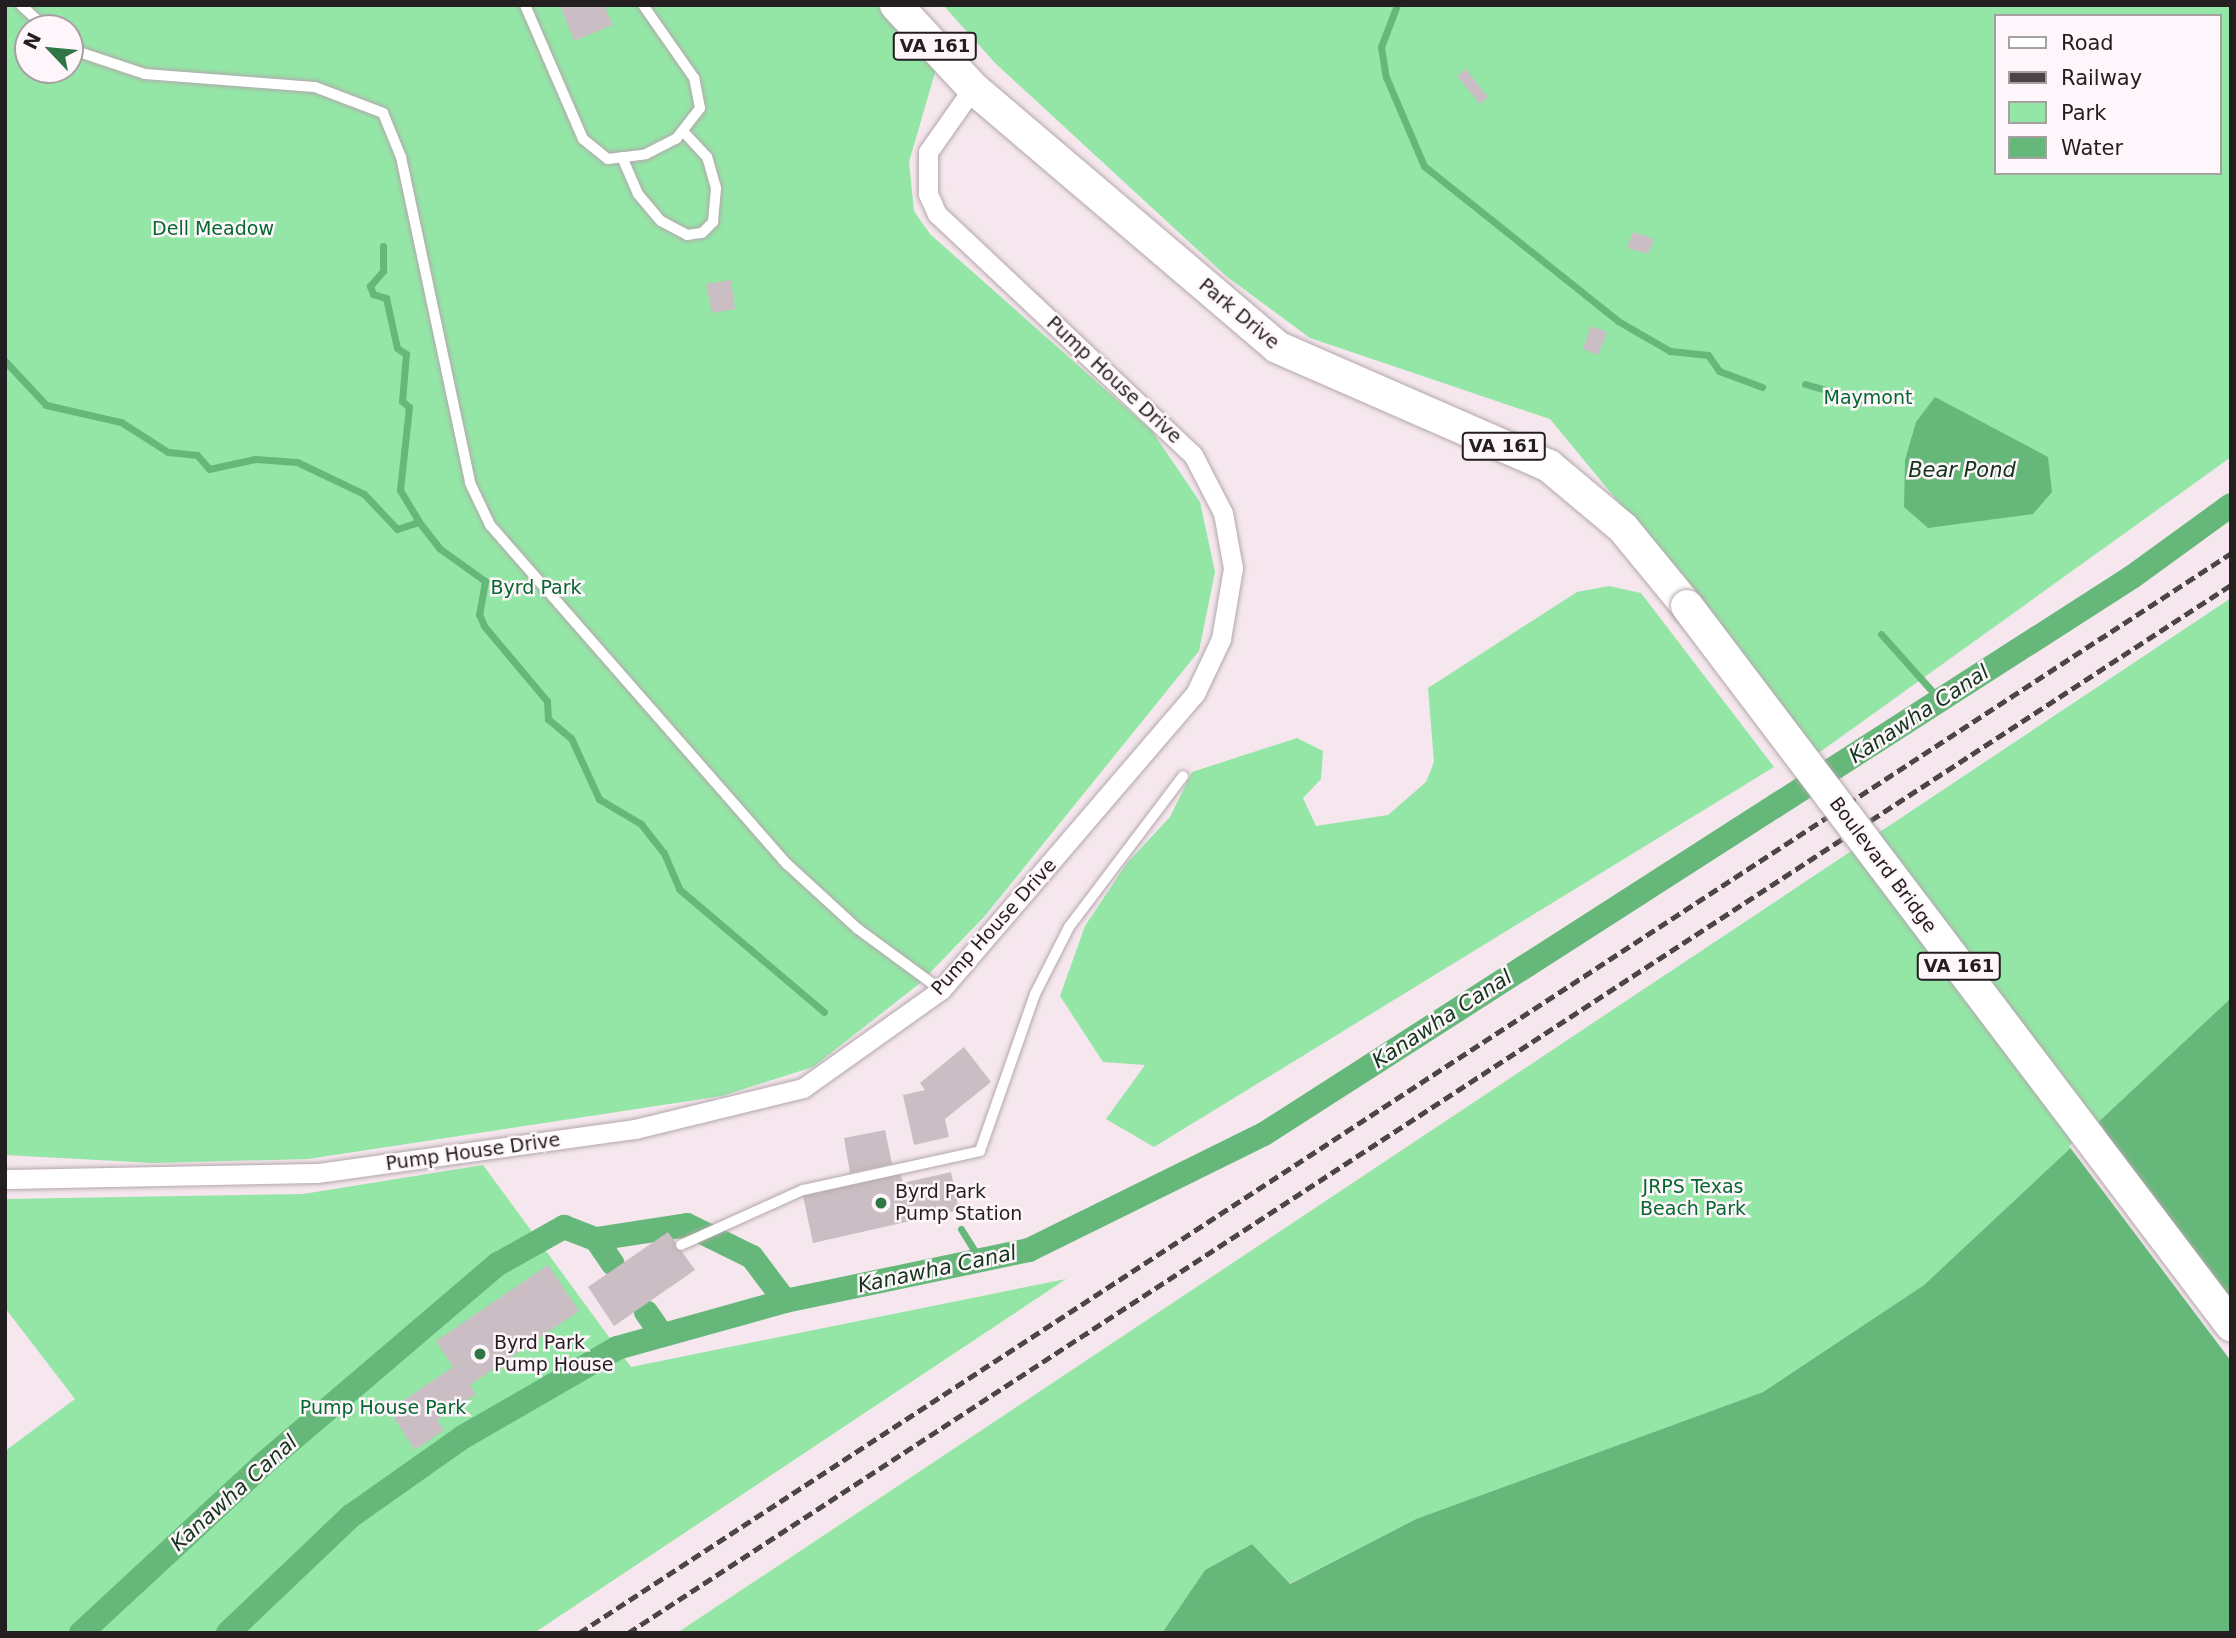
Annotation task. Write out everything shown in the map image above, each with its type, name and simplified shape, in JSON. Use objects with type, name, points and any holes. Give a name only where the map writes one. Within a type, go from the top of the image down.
[{"type":"main road","name":"Park Drive","points":[[896,5],[973,88],[1277,347],[1520,452],[1593,498],[1687,606]]},
{"type":"main road","name":"Boulevard Bridge","points":[[1687,606],[2231,1325]]},
{"type":"street","name":"Pump House Drive","points":[[5,1179],[317,1173],[635,1129],[803,1088],[941,990],[1195,694],[1221,639],[1233,568],[1223,513],[1193,455],[937,214],[928,194],[928,152],[973,88]]},
{"type":"lane","points":[[525,5],[583,139],[608,159],[646,154],[683,131],[700,108],[700,93],[643,5]]},
{"type":"lane","points":[[84,54],[145,74],[315,87],[383,113],[401,157],[470,483],[490,525],[787,864],[858,929],[941,990]]},
{"type":"lane","points":[[622,157],[638,194],[661,221],[687,235],[702,233],[718,204],[715,180],[707,157],[683,131]]},
{"type":"lane","points":[[681,1245],[741,1223],[803,1190],[980,1151],[1035,994],[1069,927],[1183,776]]},
{"type":"green space","name":"Byrd Park","points":[[5,5],[877,5],[936,69],[909,162],[914,211],[930,234],[1152,431],[1200,502],[1215,572],[1199,651],[984,917],[919,984],[813,1067],[722,1096],[308,1159],[153,1163],[5,1155]]},
{"type":"green space","name":"Maymont","points":[[943,5],[2231,5],[2231,457],[1806,762],[1671,566],[1550,419],[1310,338],[1226,276],[995,63]]},
{"type":"green space","points":[[1609,586],[1641,593],[1774,767],[1154,1147],[1106,1119],[1145,1065],[1103,1062],[1060,996],[1085,926],[1127,863],[1170,817],[1192,772],[1297,738],[1323,751],[1321,779],[1303,798],[1316,826],[1388,815],[1426,782],[1434,762],[1428,688],[1577,592]]},
{"type":"green space","name":"JRPS Texas Beach Park","points":[[2231,598],[2231,998],[1924,1285],[1763,1392],[1416,1519],[1289,1584],[1252,1544],[1205,1570],[1162,1633],[677,1633]]},
{"type":"green space","name":"Pump House Park","points":[[483,1165],[631,1367],[1066,1279],[534,1633],[5,1633],[5,1451],[75,1399],[5,1308],[5,1199],[303,1194]]},
{"type":"water","name":"Bear Pond","points":[[1935,397],[2048,457],[2052,492],[2033,514],[1928,528],[1904,507],[1905,460],[1916,422]]},
{"type":"water","points":[[2231,998],[2231,1633],[1162,1633],[1205,1570],[1252,1544],[1290,1584],[1416,1519],[1763,1392],[1924,1285]]},
{"type":"pier","points":[[2093,1124],[2231,1307],[2231,1361],[2069,1146]]},
{"type":"building","points":[[560,5],[604,5],[613,25],[574,41]]},
{"type":"building","points":[[1466,69],[1488,97],[1480,104],[1457,76]]},
{"type":"building","points":[[1633,232],[1654,239],[1648,254],[1627,248]]},
{"type":"building","points":[[731,280],[735,309],[712,313],[706,284]]},
{"type":"building","points":[[1591,326],[1607,332],[1598,355],[1583,349]]},
{"type":"building","points":[[964,1047],[991,1082],[945,1119],[949,1137],[914,1145],[903,1095],[925,1090],[920,1083]]},
{"type":"building","points":[[885,1130],[892,1164],[850,1173],[844,1138]]},
{"type":"building","name":"Byrd Park Pump Station","points":[[951,1172],[959,1210],[813,1243],[803,1196],[900,1174],[903,1183]]},
{"type":"building","points":[[668,1232],[695,1270],[614,1326],[588,1287]]},
{"type":"building","name":"Byrd Park Pump House","points":[[548,1265],[579,1311],[470,1385],[476,1394],[437,1420],[444,1430],[415,1450],[389,1410],[453,1367],[436,1341]]},
{"type":"waterway","points":[[1397,5],[1381,47],[1386,77],[1424,166],[1618,321],[1670,351],[1708,355],[1719,371],[1762,387]]},
{"type":"waterway","points":[[383,246],[383,271],[370,286],[373,294],[386,298],[397,348],[406,354],[402,401],[409,407],[400,490],[419,522]]},
{"type":"waterway","points":[[5,361],[46,405],[121,422],[168,452],[197,455],[209,469],[255,459],[297,462],[364,494],[397,529],[419,522],[439,548],[485,581],[479,614],[484,626],[547,701],[548,719],[571,738],[599,799],[641,824],[664,853],[679,889],[824,1012]]},
{"type":"waterway","points":[[1805,384],[1872,403]]},
{"type":"waterway","name":"Kanawha Canal","points":[[81,1633],[260,1467],[498,1264],[564,1227],[596,1239],[687,1225],[752,1257],[785,1301],[1029,1250],[1264,1134],[2132,577],[2231,505]]},
{"type":"waterway","points":[[1881,634],[1940,700]]},
{"type":"waterway","points":[[961,1229],[980,1260]]},
{"type":"waterway","name":"Kanawha Canal","points":[[596,1239],[613,1264]]},
{"type":"waterway","points":[[228,1633],[351,1516],[463,1437],[617,1348],[785,1301]]},
{"type":"waterway","name":"Kanawha Canal","points":[[646,1312],[662,1335]]},
{"type":"railway","points":[[579,1633],[2231,553]]},
{"type":"railway","points":[[628,1633],[2231,585]]},
{"type":"place","name":"Byrd Park Pump Station","points":[[881,1203]]},
{"type":"place","name":"Byrd Park Pump House","points":[[480,1354]]},
{"type":"park label","name":"Dell Meadow","points":[[213,229]]}]
